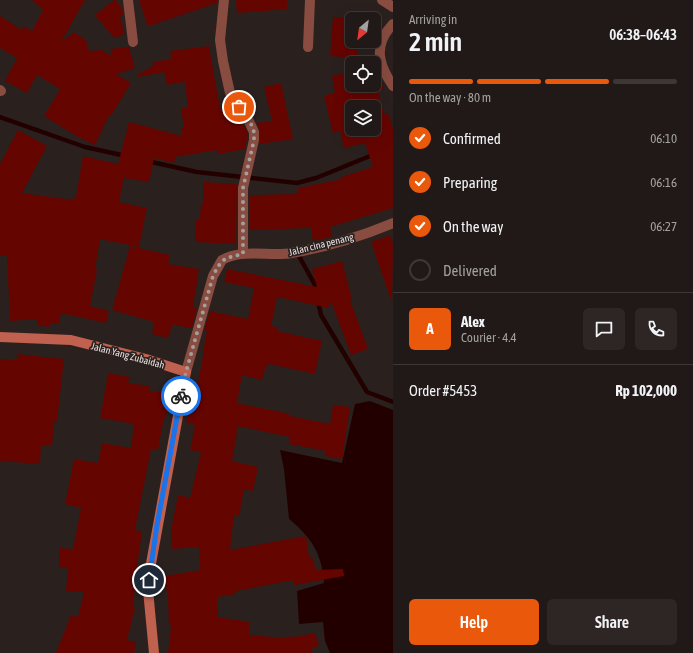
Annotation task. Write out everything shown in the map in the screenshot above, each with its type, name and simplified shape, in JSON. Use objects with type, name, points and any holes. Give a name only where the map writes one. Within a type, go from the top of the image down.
[{"type":"street","points":[[128,0],[133,42]]},
{"type":"street","points":[[224,0],[220,40],[230,93],[246,115],[254,132],[254,140],[243,188],[243,254]]},
{"type":"street","points":[[308,47],[310,0]]},
{"type":"street","points":[[382,0],[393,6]]},
{"type":"street","points":[[393,24],[383,37],[379,57],[384,73],[393,86]]},
{"type":"street","name":"Jalan cina penang","points":[[186,372],[213,276],[220,262],[224,259],[243,254],[291,253],[333,244],[393,223]]},
{"type":"street","name":"Jalan Yang Zubaidah","points":[[0,337],[71,340],[146,359],[186,372]]},
{"type":"street","points":[[154,653],[148,590],[150,570],[186,372]]},
{"type":"shaded area","points":[[370,401],[393,410],[393,653],[330,653],[325,641],[323,622],[299,624],[297,591],[324,583],[323,573],[318,555],[310,540],[289,519],[284,469],[280,450],[342,463],[355,404]]},
{"type":"building","points":[[32,0],[85,0],[61,42],[74,32],[86,40],[89,51],[102,50],[112,56],[110,49],[129,47],[135,68],[116,74],[131,83],[111,116],[109,115],[95,145],[78,137],[44,116],[60,89],[37,75],[27,93],[5,81],[17,58],[0,48],[0,16],[22,30],[23,26],[32,31],[43,10]]},
{"type":"building","points":[[116,0],[122,8],[123,15],[120,18],[125,34],[114,38],[95,15]]},
{"type":"building","points":[[139,0],[217,0],[217,3],[152,25],[147,25]]},
{"type":"building","points":[[236,0],[287,0],[287,9],[237,13]]},
{"type":"building","points":[[333,17],[345,18],[345,48],[358,48],[357,56],[330,56]]},
{"type":"building","points":[[209,46],[220,109],[232,107],[238,115],[239,121],[241,121],[248,133],[245,149],[218,154],[217,150],[175,157],[174,163],[154,158],[149,182],[124,178],[119,202],[147,208],[139,247],[100,239],[95,270],[97,270],[90,306],[109,311],[106,323],[61,313],[59,324],[50,323],[49,327],[37,325],[38,319],[10,321],[7,256],[0,256],[0,164],[18,130],[47,146],[22,193],[73,200],[74,197],[76,197],[83,156],[118,164],[129,122],[182,136],[181,128],[184,127],[181,108],[188,108],[185,82],[167,85],[164,72],[138,77],[137,75],[153,66],[153,62],[171,59],[170,51]]},
{"type":"building","points":[[345,73],[345,92],[378,92],[380,100],[345,100],[345,136],[381,136],[381,102],[384,114],[388,113],[393,129],[393,208],[330,227],[332,237],[313,241],[311,228],[250,230],[250,195],[298,194],[298,188],[342,179],[341,177],[373,167],[365,143],[344,148],[340,131],[333,133],[324,96],[335,92],[332,76]]},
{"type":"building","points":[[381,82],[384,89],[381,90]]},
{"type":"building","points":[[281,83],[293,139],[260,144],[260,132],[257,123],[272,121],[264,87]]},
{"type":"building","points":[[203,182],[237,184],[236,244],[195,242],[196,219],[200,219],[201,203],[203,203]]},
{"type":"building","points":[[390,235],[393,244],[392,303],[371,242]]},
{"type":"building","points":[[130,246],[170,255],[168,264],[199,269],[193,307],[197,308],[192,328],[172,325],[168,338],[152,334],[154,322],[112,310]]},
{"type":"building","points":[[342,261],[352,299],[350,300],[368,349],[351,355],[331,301],[329,308],[277,297],[271,326],[278,327],[277,331],[322,341],[315,374],[270,364],[269,366],[266,365],[262,380],[242,375],[237,403],[330,424],[333,405],[350,407],[342,459],[325,456],[326,451],[289,444],[290,437],[238,426],[232,461],[258,467],[253,491],[244,489],[239,516],[234,515],[230,550],[306,536],[309,557],[312,557],[316,570],[343,569],[344,576],[294,585],[294,580],[236,591],[236,594],[217,597],[218,617],[250,622],[249,635],[286,638],[315,633],[319,646],[311,648],[313,653],[168,653],[171,626],[169,626],[168,597],[164,576],[200,570],[199,547],[172,549],[171,530],[178,495],[190,498],[201,452],[190,450],[195,425],[186,422],[190,407],[193,408],[207,331],[204,330],[210,311],[248,319],[254,288],[224,282],[227,269],[317,287],[312,269]]},
{"type":"building","points":[[17,354],[64,359],[57,422],[54,421],[52,446],[41,445],[40,464],[0,461],[0,359],[17,360]]},
{"type":"building","points":[[108,373],[130,377],[128,383],[150,386],[149,391],[169,393],[166,418],[164,417],[158,450],[151,449],[135,530],[142,532],[133,607],[135,608],[127,640],[136,642],[134,653],[56,653],[71,615],[78,617],[84,592],[66,591],[68,568],[59,567],[60,548],[73,549],[81,508],[65,504],[74,459],[98,463],[102,443],[131,448],[134,424],[100,418]]},
{"type":"waterway","points":[[0,117],[85,147],[126,156]]},
{"type":"waterway","points":[[147,161],[197,172],[297,183],[316,178],[375,154]]},
{"type":"waterway","points":[[299,256],[315,285],[317,292]]},
{"type":"waterway","points":[[318,301],[321,315],[367,392],[393,402]]},
{"type":"way so far","points":[[181,396],[186,372],[213,276],[220,262],[224,259],[243,254],[243,188],[254,140],[254,132],[246,115],[239,107]]},
{"type":"route","points":[[149,580],[157,525],[181,396]]}]
